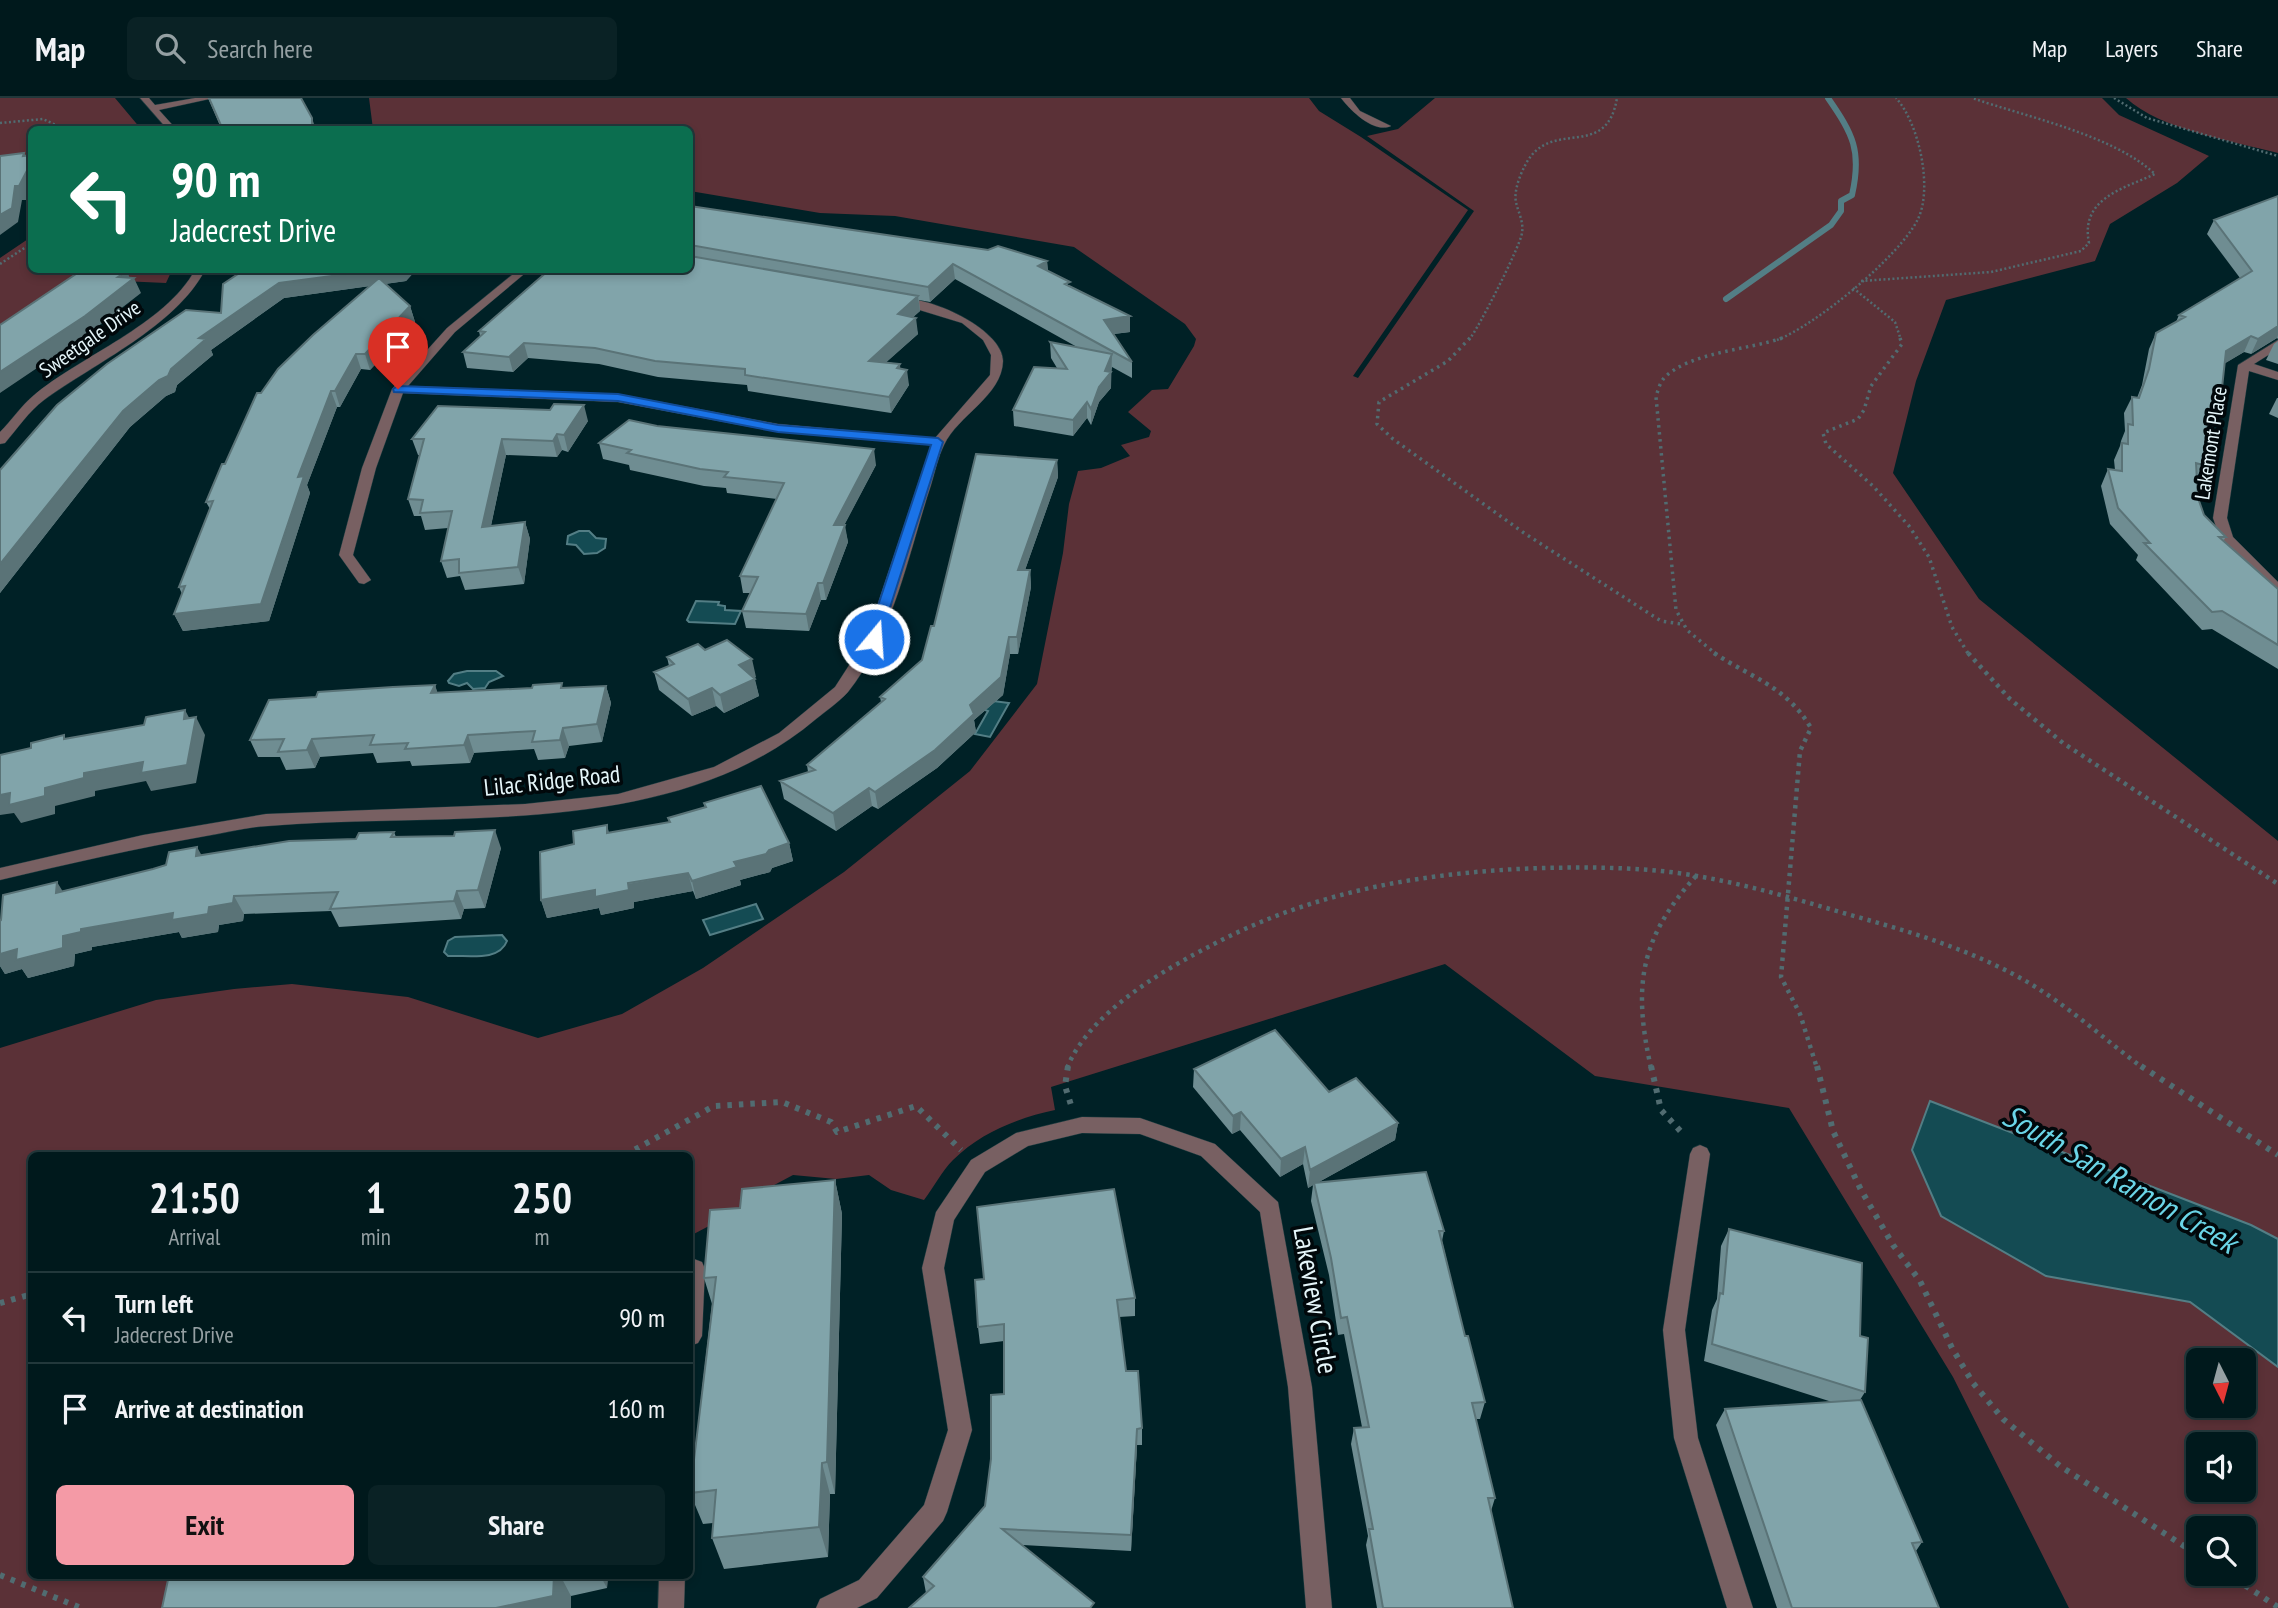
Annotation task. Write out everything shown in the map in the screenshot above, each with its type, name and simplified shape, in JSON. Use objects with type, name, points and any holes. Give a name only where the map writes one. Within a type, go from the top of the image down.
[{"type":"street","points":[[144,98],[169,126]]},
{"type":"street","points":[[153,108],[210,98]]},
{"type":"street","points":[[1345,98],[1357,113],[1386,126]]},
{"type":"street","name":"Sweetgale Drive","points":[[0,440],[37,399],[146,326],[191,287],[198,273]]},
{"type":"street","points":[[363,580],[346,555],[369,468],[398,389],[451,330],[520,273]]},
{"type":"street","name":"Lilac Ridge Road","points":[[0,874],[143,841],[266,820],[525,810],[618,800],[720,771],[785,737],[841,690],[874,639],[938,442],[996,376],[997,355],[988,338],[966,321],[918,304],[878,297]]},
{"type":"street","name":"Lakemont Place","points":[[2278,344],[2244,365],[2220,518],[2226,538],[2278,590]]},
{"type":"street","name":"Lakemont Place","points":[[2244,365],[2278,376]]},
{"type":"street","points":[[398,389],[618,398],[778,428],[938,442]]},
{"type":"street","name":"Lakeview Circle","points":[[829,1608],[868,1589],[934,1512],[960,1430],[933,1268],[944,1218],[978,1166],[1023,1139],[1082,1125],[1140,1126],[1208,1150],[1270,1208],[1300,1387],[1319,1608]]},
{"type":"street","points":[[1700,1154],[1674,1330],[1686,1438],[1740,1608]]},
{"type":"street","points":[[693,1286],[694,1269]]},
{"type":"street","points":[[671,1608],[672,1579]]},
{"type":"path","points":[[1617,98],[1614,118],[1609,127],[1598,133],[1556,143],[1530,157],[1515,195],[1524,221],[1522,236],[1472,336],[1448,361],[1379,402],[1377,424],[1393,439],[1524,533],[1661,621],[1681,624]]},
{"type":"path","points":[[1896,98],[1909,116],[1923,173],[1925,198],[1915,223],[1853,288],[1793,334],[1767,345],[1681,368],[1664,378],[1656,397],[1672,575],[1681,624],[1695,640],[1782,693],[1804,711],[1811,728],[1800,751],[1781,977],[1800,1014],[1814,1054],[1833,1131],[1861,1190],[1894,1245],[1920,1281],[1966,1372],[2003,1419],[2060,1466],[2186,1547]]},
{"type":"path","points":[[1859,281],[1990,272],[2081,251],[2089,243],[2086,223],[2092,212],[2106,198],[2155,174],[2151,167],[2114,149],[1972,98]]},
{"type":"path","points":[[2114,98],[2147,118],[2278,156]]},
{"type":"path","points":[[0,123],[43,119],[56,126]]},
{"type":"path","points":[[0,264],[28,246]]},
{"type":"path","points":[[1853,288],[1895,322],[1902,344],[1871,386],[1864,410],[1858,419],[1823,433],[1826,444],[1873,486],[1909,526],[1929,557],[1952,627],[1970,657],[2010,699],[2063,743],[2278,884]]},
{"type":"path","points":[[1082,1125],[1068,1099],[1064,1070],[1076,1047],[1114,1008],[1177,963],[1248,924],[1325,896],[1406,877],[1517,868],[1614,867],[1696,876],[1787,896],[1879,922],[1973,954],[2048,995],[2220,1122],[2278,1155]]},
{"type":"path","points":[[1696,876],[1676,898],[1648,948],[1641,989],[1644,1035],[1661,1110],[1700,1154]]},
{"type":"path","points":[[630,1152],[714,1106],[782,1102],[831,1122],[836,1132],[916,1106],[978,1166]]},
{"type":"path","points":[[0,1303],[28,1295]]},
{"type":"path","points":[[0,1575],[81,1608]]},
{"type":"path","points":[[2246,1586],[2278,1607]]},
{"type":"shaded area","points":[[0,98],[115,98],[138,126],[28,126],[28,162],[0,166]]},
{"type":"shaded area","points":[[369,98],[1309,98],[1319,111],[1468,210],[1353,376],[1358,378],[1474,211],[1367,136],[1398,129],[1435,98],[2102,98],[2119,115],[2209,156],[2177,183],[2110,224],[2095,261],[1946,300],[1916,381],[1893,473],[1979,599],[2278,841],[2278,1608],[2069,1608],[1953,1377],[1789,1108],[1595,1076],[1445,964],[1051,1087],[1055,1110],[1014,1122],[988,1134],[964,1150],[949,1164],[924,1200],[891,1190],[869,1175],[836,1179],[793,1175],[693,1234],[693,1152],[28,1152],[28,1579],[182,1579],[169,1608],[0,1608],[0,1048],[156,1000],[292,984],[408,997],[538,1038],[622,1014],[703,968],[844,872],[970,771],[1037,684],[1063,553],[1069,504],[1078,471],[1101,468],[1130,456],[1121,445],[1149,437],[1151,431],[1128,412],[1152,390],[1168,389],[1196,339],[1185,324],[1074,247],[895,216],[820,213],[693,192],[693,126],[373,126]]},
{"type":"shaded area","points":[[2126,98],[2278,98],[2278,153],[2177,126],[2141,109]]},
{"type":"shaded area","points":[[28,239],[28,273],[171,273],[166,283],[77,279],[0,336],[0,258]]},
{"type":"water","points":[[579,531],[589,531],[596,538],[606,539],[605,548],[597,553],[584,554],[576,545],[567,544],[568,536]]},
{"type":"water","points":[[696,601],[719,602],[718,605],[725,606],[725,610],[741,611],[735,624],[689,622],[687,620]]},
{"type":"water","points":[[496,671],[503,676],[489,682],[485,688],[473,689],[467,683],[459,686],[449,683],[454,674]]},
{"type":"water","points":[[993,701],[1009,703],[990,737],[975,734],[988,711],[982,709]]},
{"type":"water","points":[[756,904],[763,919],[710,935],[703,920]]},
{"type":"water","points":[[502,935],[507,941],[503,948],[490,955],[448,956],[444,952],[448,941],[455,937]]},
{"type":"water","points":[[1930,1101],[2251,1225],[2278,1239],[2278,1367],[2256,1348],[2252,1348],[2190,1302],[2046,1276],[1941,1216],[1912,1150]]},
{"type":"building","points":[[209,98],[301,98],[312,118],[312,126],[221,126]]},
{"type":"building","points":[[24,153],[23,156],[28,155],[28,169],[19,186],[15,186],[12,208],[0,215],[0,156]]},
{"type":"building","points":[[2278,196],[2278,326],[2258,339],[2251,336],[2226,351],[2220,406],[2216,420],[2207,419],[2209,445],[2203,465],[2196,463],[2198,498],[2204,515],[2226,537],[2219,537],[2278,589],[2278,645],[2222,611],[2212,612],[2144,543],[2150,543],[2118,508],[2108,469],[2122,471],[2122,443],[2128,444],[2128,424],[2133,425],[2132,397],[2139,398],[2149,369],[2156,333],[2185,317],[2179,315],[2252,271],[2214,220]]},
{"type":"building","points":[[693,206],[988,250],[998,246],[1047,261],[1038,266],[1070,282],[1065,284],[1130,316],[1104,320],[1132,362],[953,264],[928,287],[693,246]]},
{"type":"building","points":[[693,257],[918,296],[898,314],[916,318],[869,361],[900,364],[897,368],[907,370],[889,397],[745,375],[745,369],[655,361],[595,348],[524,343],[509,357],[463,352],[485,332],[479,331],[546,273],[693,273]]},
{"type":"building","points":[[78,273],[124,273],[118,277],[134,278],[85,316],[0,372],[0,325]]},
{"type":"building","points":[[240,273],[354,273],[279,283],[199,338],[206,339],[171,369],[168,376],[159,380],[123,411],[0,564],[0,470],[57,405],[107,364],[186,310],[221,313],[223,284]]},
{"type":"building","points":[[379,278],[410,306],[365,354],[356,354],[335,391],[331,391],[298,477],[304,476],[261,604],[174,614],[185,586],[179,587],[213,501],[206,502],[257,393],[261,393],[278,369],[313,335]]},
{"type":"building","points":[[1050,342],[1112,354],[1105,371],[1111,372],[1099,387],[1091,409],[1087,402],[1073,420],[1013,410],[1034,367],[1067,369]]},
{"type":"building","points":[[554,404],[584,405],[564,435],[557,434],[553,441],[502,439],[482,527],[525,522],[518,567],[459,573],[459,559],[441,561],[452,511],[420,513],[423,500],[408,499],[424,439],[412,439],[438,406],[550,410]]},
{"type":"building","points":[[629,420],[657,426],[874,449],[834,525],[845,525],[823,583],[818,583],[806,614],[742,611],[758,577],[740,576],[784,483],[724,477],[728,472],[700,469],[627,453],[631,450],[599,443]]},
{"type":"building","points":[[976,454],[1057,460],[1018,570],[1030,570],[1017,637],[1009,637],[1001,677],[970,705],[974,714],[935,750],[875,792],[869,788],[833,813],[780,781],[815,770],[807,765],[885,699],[880,697],[922,660],[931,626],[934,626]]},
{"type":"building","points":[[727,640],[752,659],[739,665],[755,679],[720,695],[712,688],[688,699],[654,672],[674,664],[667,657],[698,644],[705,650]]},
{"type":"building","points":[[562,683],[561,688],[606,686],[597,724],[563,728],[560,740],[532,742],[535,731],[468,735],[464,745],[405,749],[408,743],[370,745],[374,735],[312,739],[307,750],[278,752],[284,739],[250,740],[269,700],[316,697],[318,692],[393,687],[435,685],[431,693],[532,688],[533,685]]},
{"type":"building","points":[[185,710],[184,719],[196,717],[187,765],[141,773],[143,762],[84,773],[84,778],[45,788],[45,796],[9,805],[10,793],[0,795],[0,755],[31,748],[31,743],[64,735],[64,739],[144,725],[146,717]]},
{"type":"building","points":[[761,786],[789,843],[769,850],[766,854],[734,862],[737,867],[692,881],[688,873],[628,883],[629,890],[595,897],[595,890],[541,900],[540,852],[574,844],[573,831],[607,825],[607,833],[670,822],[668,818],[706,807],[704,803]]},
{"type":"building","points":[[495,830],[478,890],[457,891],[454,901],[330,909],[338,892],[234,896],[233,903],[209,907],[208,914],[172,920],[173,913],[81,929],[81,932],[63,936],[63,948],[16,960],[17,949],[0,954],[3,895],[57,882],[56,893],[153,869],[166,865],[169,852],[197,847],[196,856],[289,841],[356,839],[359,833],[394,832],[391,837],[454,836],[455,832]]},
{"type":"building","points":[[1275,1030],[1329,1092],[1356,1078],[1398,1123],[1310,1170],[1305,1147],[1281,1159],[1241,1112],[1233,1116],[1194,1069]]},
{"type":"building","points":[[1426,1172],[1444,1231],[1439,1231],[1465,1336],[1468,1336],[1485,1402],[1472,1403],[1495,1498],[1488,1498],[1513,1608],[1383,1608],[1369,1529],[1373,1529],[1354,1428],[1369,1427],[1347,1317],[1341,1318],[1314,1183]]},
{"type":"building","points":[[835,1180],[827,1462],[822,1463],[819,1527],[712,1538],[716,1490],[693,1493],[693,1468],[716,1277],[704,1278],[710,1210],[740,1208],[742,1189]]},
{"type":"building","points":[[1114,1189],[1135,1298],[1117,1300],[1126,1371],[1138,1371],[1142,1428],[1137,1429],[1131,1535],[1002,1529],[1094,1603],[1090,1608],[909,1608],[934,1586],[923,1577],[985,1506],[991,1459],[991,1395],[1004,1394],[1004,1324],[978,1327],[975,1280],[984,1279],[977,1207]]},
{"type":"building","points":[[1729,1229],[1862,1263],[1860,1336],[1868,1338],[1865,1392],[1712,1344],[1720,1293],[1723,1294]]},
{"type":"building","points":[[1861,1400],[1922,1542],[1912,1543],[1939,1608],[1792,1608],[1725,1409]]},
{"type":"building","points":[[168,1579],[554,1579],[553,1596],[496,1608],[162,1608]]},
{"type":"waterway","name":"South San Ramon Creek","points":[[1726,299],[1831,225],[1841,211],[1841,201],[1852,195],[1856,166],[1853,144],[1844,122],[1828,98]]},
{"type":"route","points":[[398,389],[618,398],[778,428],[938,442],[874,639]]}]
